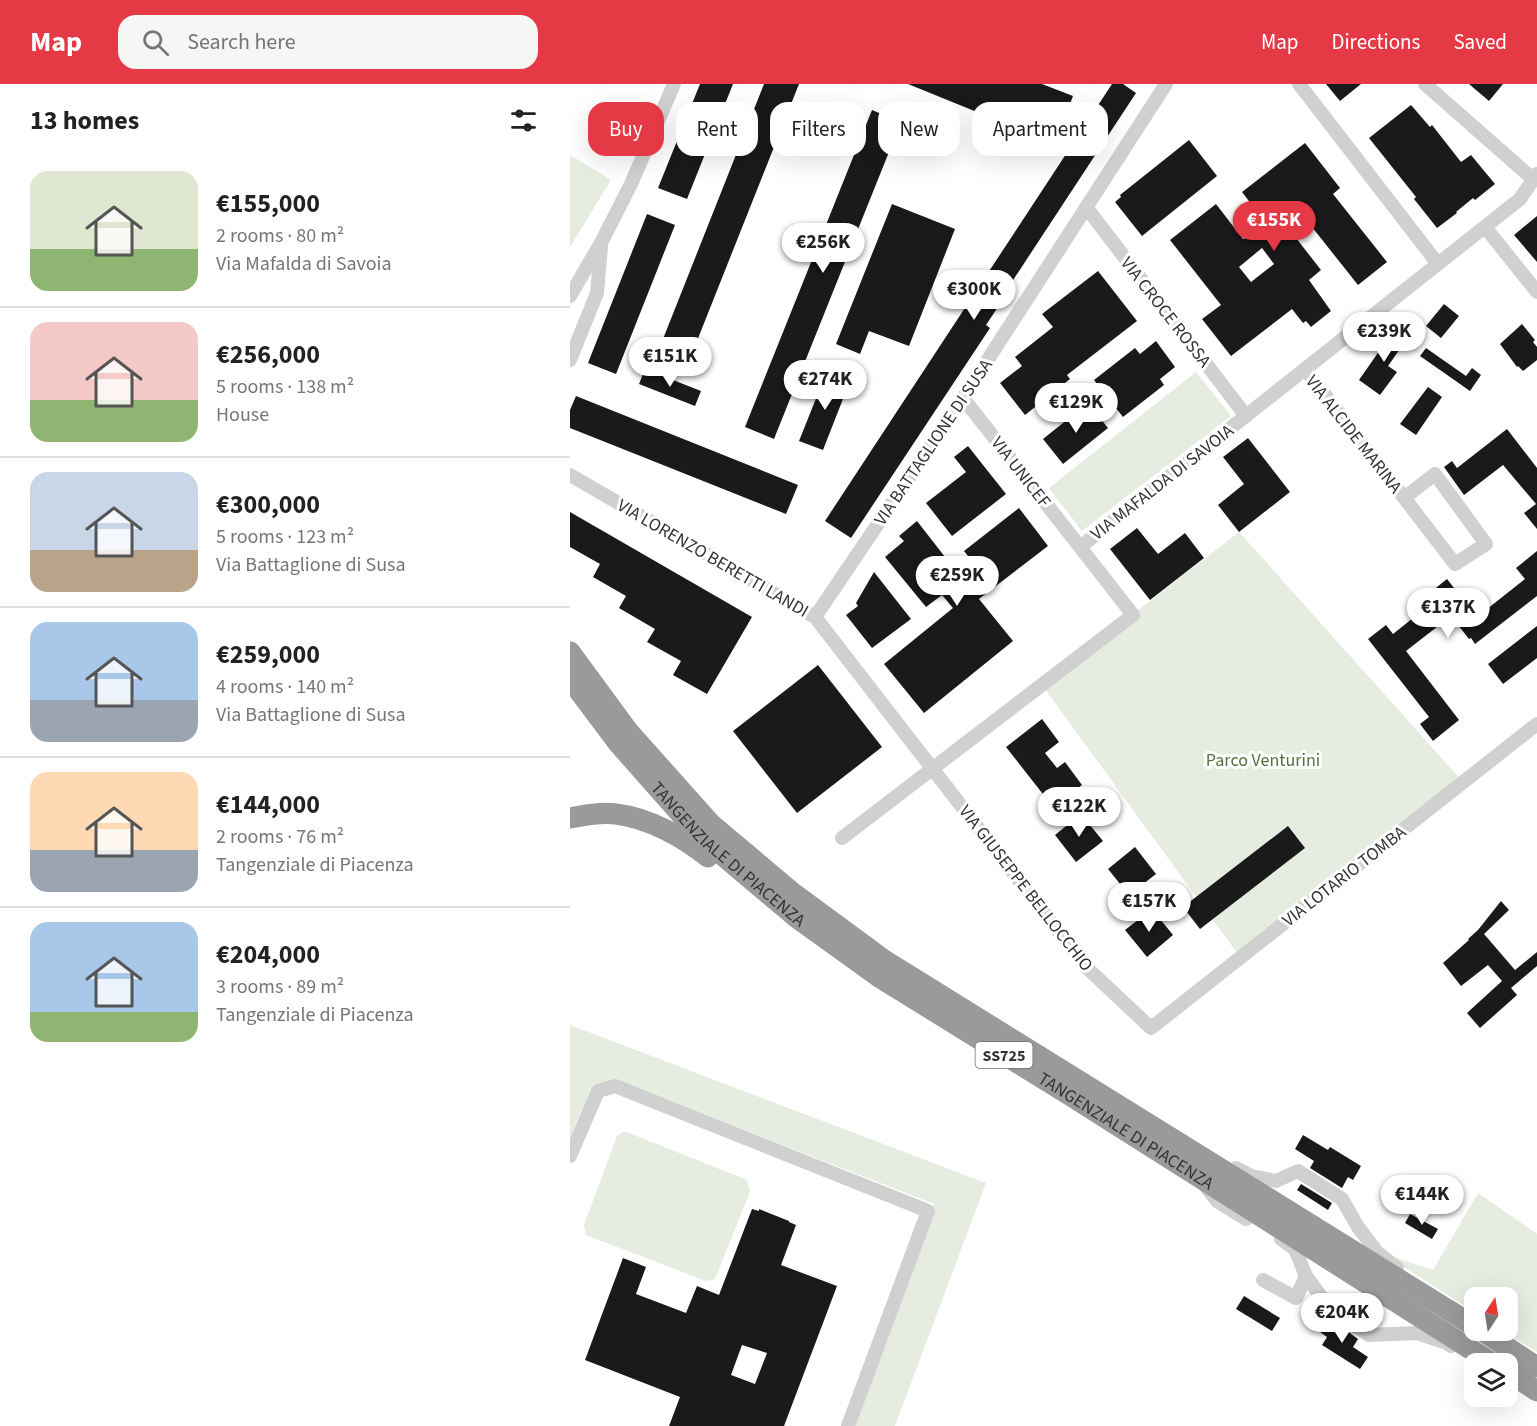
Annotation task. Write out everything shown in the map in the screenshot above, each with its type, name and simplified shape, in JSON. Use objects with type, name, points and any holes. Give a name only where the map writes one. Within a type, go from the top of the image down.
[{"type":"highway","name":"TANGENZIALE DI PIACENZA","points":[[570,652],[628,731],[711,824],[793,893],[884,960],[1464,1320]]},
{"type":"highway","name":"TANGENZIALE DI PIACENZA","points":[[570,679],[618,743],[702,837],[797,918],[879,977],[1477,1353]]},
{"type":"highway","points":[[570,818],[595,813],[616,814],[662,828],[696,847],[734,877],[797,918]]},
{"type":"highway","points":[[1498,1341],[1537,1367]]},
{"type":"highway","points":[[1518,1380],[1537,1391]]},
{"type":"street","points":[[570,296],[631,184],[674,84]]},
{"type":"street","name":"VIA BATTAGLIONE DI SUSA","points":[[815,617],[963,398],[1166,84]]},
{"type":"street","points":[[1299,84],[1438,264]]},
{"type":"street","points":[[1425,84],[1535,177]]},
{"type":"street","name":"VIA MAFALDA DI SAVOIA","points":[[842,838],[1133,615],[1080,547],[1520,199],[1535,177]]},
{"type":"street","name":"VIA CROCE ROSSA","points":[[1086,207],[1246,416]]},
{"type":"street","points":[[1485,227],[1537,292]]},
{"type":"street","points":[[570,360],[597,293],[602,241]]},
{"type":"street","name":"VIA ALCIDE MARINA","points":[[1305,369],[1404,498],[1455,564],[1486,544],[1435,474],[1404,498]]},
{"type":"street","name":"VIA UNICEF","points":[[963,398],[1080,547]]},
{"type":"street","name":"VIA LORENZO BERETTI LANDI","points":[[570,475],[815,617],[932,769]]},
{"type":"street","name":"VIA LOTARIO TOMBA","points":[[1151,1028],[1537,724]]},
{"type":"street","name":"VIA GIUSEPPE BELLOCCHIO","points":[[932,769],[1086,967],[1151,1028]]},
{"type":"street","points":[[570,1156],[598,1091],[615,1086],[928,1211],[848,1426]]},
{"type":"street","points":[[1123,1108],[1138,1111],[1213,1157],[1251,1176],[1276,1181],[1298,1171],[1342,1199],[1358,1227],[1377,1252],[1408,1278],[1443,1299],[1464,1318]]},
{"type":"street","points":[[1197,1176],[1217,1202],[1295,1249],[1306,1276],[1328,1306],[1369,1335],[1418,1333],[1444,1342],[1464,1356]]},
{"type":"street","points":[[1263,1280],[1296,1298],[1306,1276]]},
{"type":"green space","points":[[570,155],[611,180],[570,247]]},
{"type":"green space","points":[[1196,372],[1231,416],[1082,531],[1049,488]]},
{"type":"green space","name":"Parco Venturini","points":[[1239,532],[1463,782],[1240,957],[1042,685]]},
{"type":"green space","points":[[570,1025],[986,1183],[895,1426],[855,1426],[934,1204],[614,1079],[591,1089],[570,1137]]},
{"type":"green space","points":[[624,1131],[747,1180],[750,1192],[715,1279],[706,1281],[586,1235],[584,1225],[617,1136]]},
{"type":"green space","points":[[1478,1193],[1537,1234],[1537,1352],[1518,1340],[1518,1287],[1464,1287],[1464,1306],[1384,1254],[1433,1270]]},
{"type":"building","points":[[700,84],[733,84],[726,102],[693,102]]},
{"type":"building","points":[[764,84],[799,84],[792,102],[770,102],[770,156],[693,351],[663,339],[735,156],[758,156],[757,102]]},
{"type":"building","points":[[908,84],[1042,84],[1073,96],[1071,102],[972,102],[972,110],[960,105],[960,102],[952,102]]},
{"type":"building","points":[[1112,84],[1123,84],[1136,93],[1108,136],[1108,102],[1100,102]]},
{"type":"building","points":[[1326,84],[1361,84],[1340,101]]},
{"type":"building","points":[[1469,84],[1503,84],[1489,101]]},
{"type":"building","points":[[1411,105],[1430,127],[1432,125],[1461,162],[1471,155],[1495,184],[1475,200],[1473,198],[1437,228],[1414,199],[1416,197],[1369,138]]},
{"type":"building","points":[[872,110],[878,112],[878,156],[887,156],[774,439],[745,427],[854,156],[866,156],[866,125]]},
{"type":"building","points":[[1189,140],[1217,176],[1142,236],[1115,202],[1121,197],[1120,195]]},
{"type":"building","points":[[676,143],[676,156],[704,156],[687,199],[658,188]]},
{"type":"building","points":[[1305,143],[1340,188],[1333,194],[1387,262],[1358,285],[1304,217],[1289,229],[1321,270],[1309,280],[1331,311],[1311,327],[1306,321],[1303,323],[1292,309],[1231,356],[1202,319],[1221,305],[1170,240],[1216,204],[1243,239],[1271,230],[1242,192]],"holes":[[[1262,248],[1274,264],[1251,282],[1239,267]]]},
{"type":"building","points":[[1065,156],[1095,156],[1000,300],[1002,301],[986,325],[990,328],[851,538],[825,521]]},
{"type":"building","points":[[892,204],[955,229],[909,346],[869,331],[860,354],[836,344]]},
{"type":"building","points":[[647,214],[675,225],[616,374],[588,363]]},
{"type":"building","points":[[1537,216],[1537,262],[1514,235]]},
{"type":"building","points":[[1098,271],[1137,321],[1067,375],[1070,379],[1025,415],[1000,383],[1022,366],[1015,357],[1053,327],[1042,314]]},
{"type":"building","points":[[1444,304],[1459,316],[1441,338],[1426,326]]},
{"type":"building","points":[[1522,324],[1535,340],[1533,342],[1537,347],[1537,360],[1523,371],[1517,367],[1500,344]]},
{"type":"building","points":[[1396,327],[1409,336],[1388,366],[1397,372],[1380,395],[1359,380]]},
{"type":"building","points":[[1156,341],[1175,367],[1160,379],[1164,385],[1123,417],[1094,380],[1135,348],[1140,354]]},
{"type":"building","points":[[1426,348],[1466,376],[1472,368],[1481,375],[1470,391],[1420,356]]},
{"type":"building","points":[[645,369],[701,391],[695,406],[639,384]]},
{"type":"building","points":[[827,371],[850,381],[823,450],[799,441]]},
{"type":"building","points":[[1428,387],[1442,397],[1416,435],[1400,424]]},
{"type":"building","points":[[576,396],[798,485],[786,514],[570,428],[570,410]]},
{"type":"building","points":[[1088,403],[1108,428],[1063,464],[1043,439]]},
{"type":"building","points":[[1507,429],[1537,468],[1537,529],[1524,513],[1536,504],[1503,465],[1464,495],[1444,467],[1452,461],[1457,468]]},
{"type":"building","points":[[1248,438],[1290,492],[1239,532],[1218,505],[1244,484],[1223,457]]},
{"type":"building","points":[[968,446],[1006,494],[952,536],[926,503],[966,472],[954,457]]},
{"type":"building","points":[[1019,508],[1048,546],[979,599],[1013,641],[924,713],[884,664],[953,608],[942,595],[926,607],[885,557],[904,541],[899,536],[917,521],[973,593],[987,580],[964,551]]},
{"type":"building","points":[[570,512],[752,617],[707,694],[673,675],[681,661],[647,642],[655,629],[619,608],[626,596],[593,577],[600,564],[570,547]]},
{"type":"building","points":[[1137,528],[1158,554],[1185,533],[1204,558],[1150,600],[1110,549]]},
{"type":"building","points":[[1537,551],[1537,596],[1475,644],[1451,616],[1406,651],[1459,720],[1433,741],[1420,724],[1429,717],[1368,639],[1386,625],[1393,634],[1438,598],[1432,591],[1447,579],[1477,617],[1525,579],[1516,568]]},
{"type":"building","points":[[874,572],[911,619],[872,648],[846,615],[858,606],[856,603]]},
{"type":"building","points":[[1537,626],[1537,658],[1503,684],[1488,664]]},
{"type":"building","points":[[818,665],[882,747],[797,813],[733,731]]},
{"type":"building","points":[[1042,719],[1059,742],[1045,753],[1057,768],[1065,762],[1082,785],[1053,807],[1006,747]]},
{"type":"building","points":[[1081,814],[1103,841],[1076,862],[1055,835]]},
{"type":"building","points":[[1288,826],[1305,848],[1200,929],[1183,907]]},
{"type":"building","points":[[1135,847],[1156,874],[1129,895],[1108,869]]},
{"type":"building","points":[[1501,901],[1509,910],[1484,934],[1515,970],[1537,952],[1537,966],[1511,988],[1517,995],[1480,1028],[1467,1013],[1502,981],[1488,965],[1461,986],[1443,963],[1469,940]]},
{"type":"building","points":[[1152,909],[1173,935],[1147,957],[1125,930]]},
{"type":"building","points":[[1303,1135],[1328,1150],[1330,1147],[1361,1166],[1353,1180],[1348,1177],[1342,1188],[1310,1168],[1314,1161],[1295,1149]]},
{"type":"building","points":[[1301,1184],[1332,1203],[1328,1210],[1297,1190]]},
{"type":"building","points":[[752,1209],[759,1211],[759,1209],[796,1225],[781,1265],[837,1286],[784,1426],[669,1426],[680,1397],[585,1360],[623,1258],[646,1267],[636,1294],[686,1313],[697,1286],[719,1295]],"holes":[[[742,1345],[767,1353],[755,1384],[731,1375]]]},
{"type":"building","points":[[1410,1214],[1438,1229],[1432,1239],[1405,1223]]},
{"type":"building","points":[[1244,1296],[1280,1318],[1272,1331],[1236,1309]]},
{"type":"building","points":[[1342,1297],[1372,1316],[1368,1323],[1338,1302]]},
{"type":"building","points":[[1329,1318],[1358,1339],[1353,1347],[1368,1357],[1360,1369],[1322,1345],[1327,1337],[1320,1332]]}]
